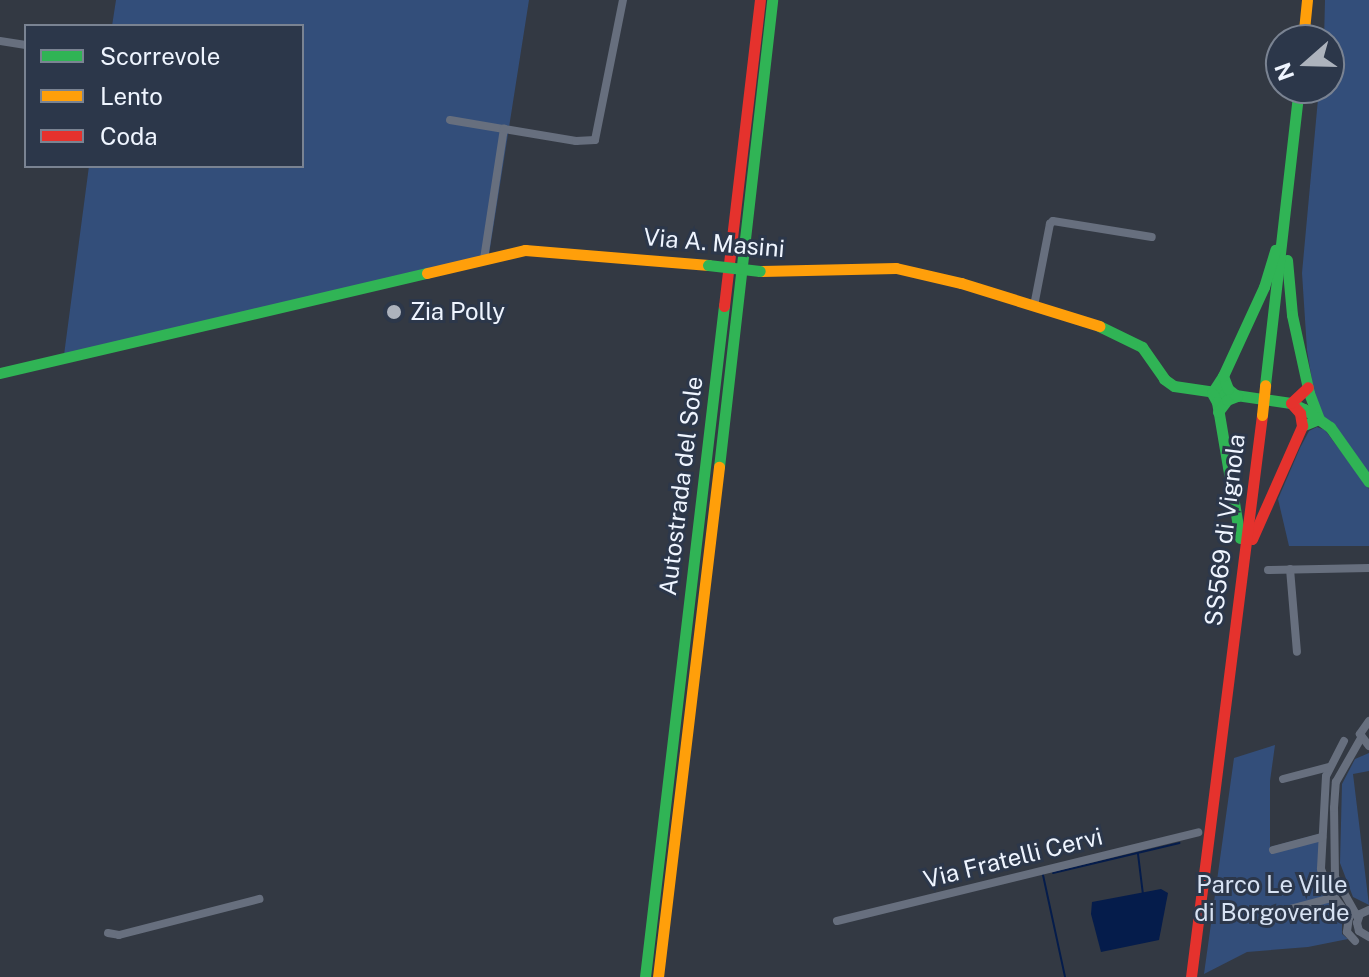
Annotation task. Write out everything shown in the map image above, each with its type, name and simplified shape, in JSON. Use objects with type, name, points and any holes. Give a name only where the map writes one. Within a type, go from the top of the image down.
[{"type":"main road","name":"Autostrada del Sole","points":[[645,977],[760,0]]},
{"type":"main road","name":"Autostrada del Sole","points":[[658,977],[762,109],[772,0]]},
{"type":"main road","points":[[1305,24],[1307,0]]},
{"type":"main road","name":"SS569 di Vignola","points":[[1191,977],[1287,211],[1297,104]]},
{"type":"main road","points":[[1242,566],[1238,520],[1212,393],[1264,287],[1287,211]]},
{"type":"main road","points":[[1287,211],[1292,315],[1308,387],[1319,419],[1302,426]]},
{"type":"main road","name":"Via A. Masini","points":[[0,373],[484,259],[542,250],[760,271],[896,268],[938,276],[1129,338],[1142,347],[1164,379],[1174,386],[1291,403],[1319,419],[1345,445],[1369,482]]},
{"type":"main road","points":[[1223,376],[1228,389],[1237,396]]},
{"type":"main road","points":[[1242,566],[1258,520],[1302,426],[1300,413],[1291,403],[1304,395],[1308,387]]},
{"type":"main road","points":[[1218,412],[1227,400],[1237,396]]},
{"type":"street","points":[[450,120],[576,141],[595,140],[623,0]]},
{"type":"street","points":[[0,41],[24,45]]},
{"type":"street","points":[[484,259],[504,129]]},
{"type":"street","points":[[1034,306],[1053,221],[1152,237]]},
{"type":"street","points":[[1268,570],[1369,568]]},
{"type":"street","points":[[1290,569],[1297,652]]},
{"type":"street","points":[[1369,721],[1361,729],[1361,738],[1336,782],[1333,855],[1335,877],[1358,918],[1359,931],[1369,937]]},
{"type":"street","points":[[1349,757],[1369,747],[1361,738]]},
{"type":"street","points":[[1344,741],[1329,767],[1321,869],[1349,917],[1347,932],[1355,941]]},
{"type":"street","points":[[1283,779],[1329,767]]},
{"type":"street","name":"Via Fratelli Cervi","points":[[837,921],[1198,832]]},
{"type":"street","points":[[1273,850],[1322,837]]},
{"type":"street","points":[[1271,914],[1335,897]]},
{"type":"street","points":[[108,933],[119,935],[259,899]]},
{"type":"street","points":[[1348,901],[1369,910]]},
{"type":"street","points":[[1358,918],[1369,910]]},
{"type":"green space","points":[[116,0],[529,0],[488,261],[64,355],[89,168],[304,168],[304,24],[112,24]]},
{"type":"green space","points":[[1325,0],[1369,0],[1369,473],[1319,422],[1307,350],[1302,273],[1318,104],[1345,104],[1345,24],[1324,24]]},
{"type":"green space","points":[[1317,427],[1325,430],[1369,489],[1369,546],[1289,546],[1278,499],[1309,431]]},
{"type":"green space","name":"Parco Le Ville di Borgoverde","points":[[1275,745],[1270,781],[1270,847],[1319,834],[1321,880],[1325,892],[1342,914],[1342,934],[1348,939],[1308,947],[1247,952],[1204,974],[1234,758]]},
{"type":"green space","points":[[1369,753],[1369,771],[1353,774],[1369,905],[1353,897],[1340,863],[1342,784],[1355,759]]},
{"type":"shaded area","points":[[1161,889],[1168,893],[1159,940],[1101,952],[1091,914],[1092,902]]},
{"type":"waterway","points":[[1053,873],[1180,843]]},
{"type":"waterway","points":[[1138,854],[1143,893]]},
{"type":"waterway","points":[[1043,875],[1065,977]]},
{"type":"traffic: fast","points":[[719,467],[772,0]]},
{"type":"traffic: fast","points":[[1265,385],[1297,104]]},
{"type":"traffic: fast","points":[[1218,412],[1227,400],[1237,396],[1228,389],[1223,376],[1264,287],[1275,250]]},
{"type":"traffic: fast","points":[[1287,260],[1292,315],[1309,393],[1319,419],[1302,426]]},
{"type":"traffic: fast","points":[[708,265],[760,271]]},
{"type":"traffic: fast","points":[[0,373],[427,273]]},
{"type":"traffic: fast","points":[[645,977],[724,306]]},
{"type":"traffic: fast","points":[[1099,326],[1142,347],[1164,379],[1174,386],[1291,403],[1304,409],[1330,427],[1369,482]]},
{"type":"traffic: fast","points":[[1223,376],[1212,393],[1217,402],[1240,538]]},
{"type":"traffic: slow","points":[[1305,24],[1307,0]]},
{"type":"traffic: slow","points":[[427,273],[525,250],[708,265]]},
{"type":"traffic: slow","points":[[760,271],[896,268],[961,283],[1099,326]]},
{"type":"traffic: slow","points":[[1262,415],[1265,385]]},
{"type":"traffic: slow","points":[[658,977],[719,467]]},
{"type":"traffic: jam","points":[[724,306],[760,0]]},
{"type":"traffic: jam","points":[[1252,539],[1302,426],[1300,413],[1291,403],[1308,387]]},
{"type":"traffic: jam","points":[[1191,977],[1262,415]]},
{"type":"place","name":"Zia Polly","points":[[394,312]]}]
